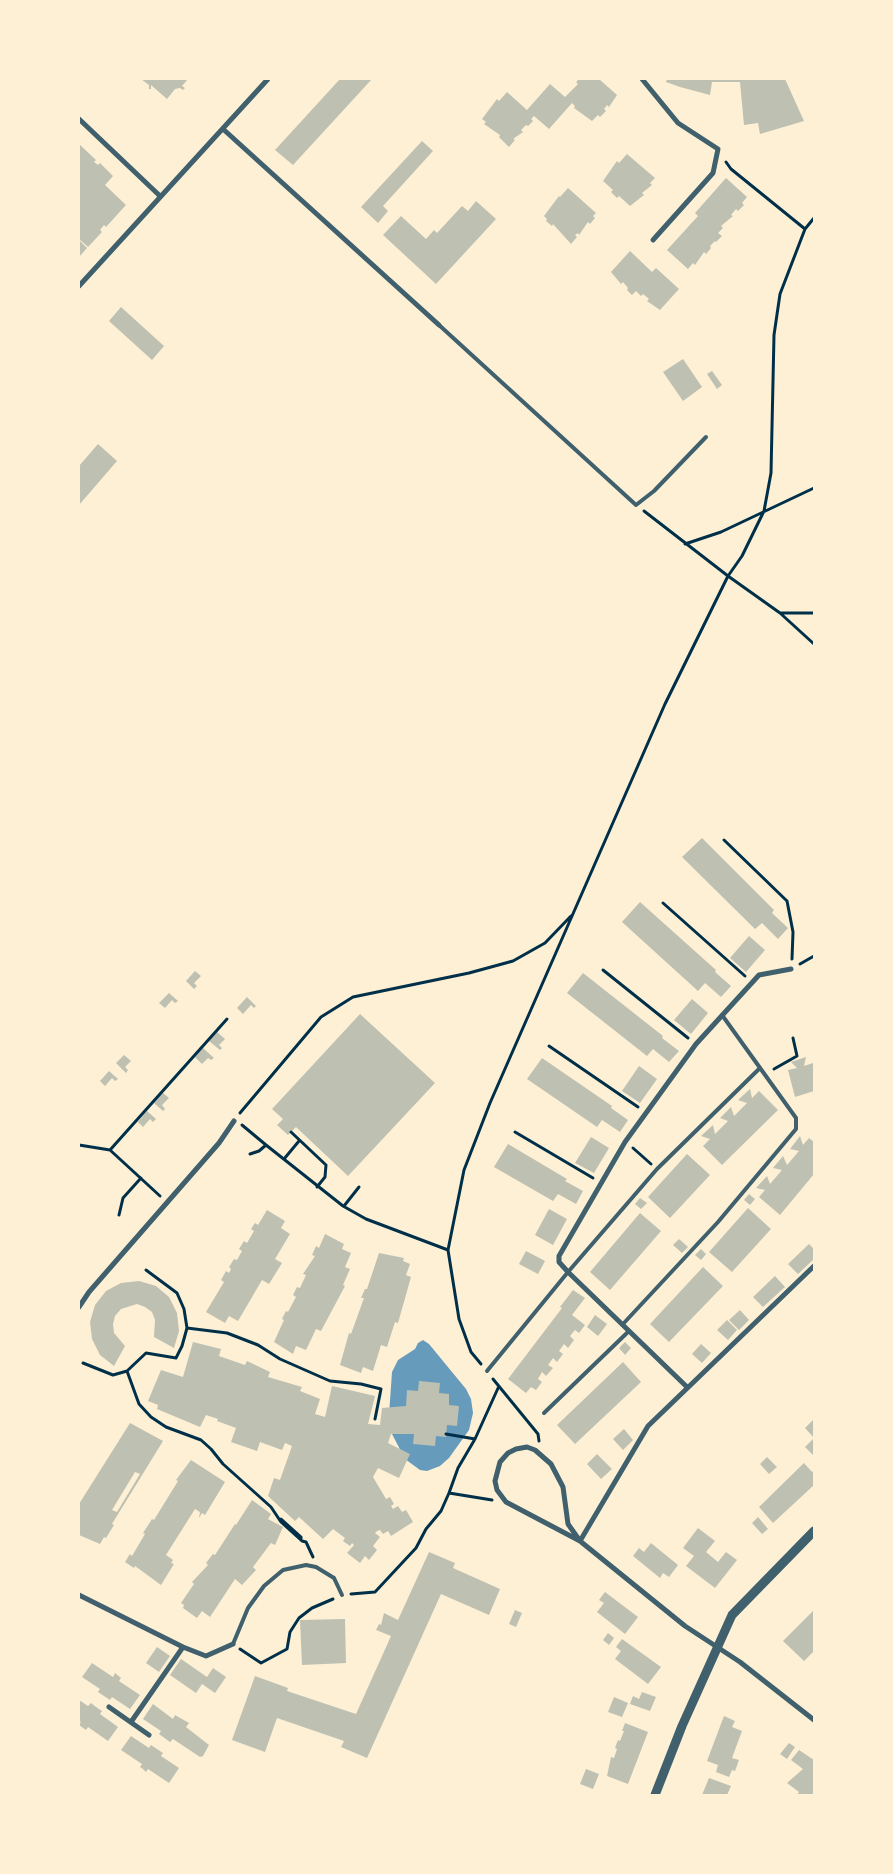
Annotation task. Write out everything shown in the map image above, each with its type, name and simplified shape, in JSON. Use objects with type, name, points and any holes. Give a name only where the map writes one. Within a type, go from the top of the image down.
[{"type":"street","points":[[79,286],[268,79]]},
{"type":"street","points":[[642,79],[678,124],[718,150],[713,173],[653,240]]},
{"type":"street","points":[[79,119],[160,196]]},
{"type":"street","points":[[223,129],[439,325]]},
{"type":"street","points":[[687,1387],[568,1272],[559,1262],[559,1256],[600,1182],[645,1111],[696,1044],[759,975],[791,969]]},
{"type":"street","points":[[79,1307],[89,1292],[166,1202],[219,1144],[234,1121]]},
{"type":"street","points":[[580,1541],[648,1426],[814,1266]]},
{"type":"street","points":[[580,1541],[568,1524],[564,1494],[558,1474],[541,1454],[527,1447],[516,1449],[500,1462],[495,1481],[497,1490],[506,1502],[580,1541],[685,1626],[740,1662],[814,1720]]},
{"type":"street","points":[[655,1795],[682,1726],[732,1615],[814,1531]]},
{"type":"street","points":[[79,1595],[183,1647],[206,1656],[233,1644]]},
{"type":"street","points":[[131,1722],[183,1647]]},
{"type":"street","points":[[109,1707],[150,1735]]},
{"type":"lane","points":[[439,325],[636,505],[654,491],[706,437]]},
{"type":"lane","points":[[623,1324],[718,1222],[796,1129],[796,1118],[722,1015]]},
{"type":"lane","points":[[487,1371],[568,1272],[657,1169],[760,1068]]},
{"type":"lane","points":[[544,1414],[629,1331]]},
{"type":"lane","points":[[233,1644],[248,1608],[273,1576],[293,1567],[306,1565],[316,1567],[334,1578],[342,1595]]},
{"type":"path","points":[[718,150],[730,168],[805,229]]},
{"type":"path","points":[[541,1454],[538,1434],[471,1352],[459,1319],[448,1250],[464,1170],[490,1103],[665,704],[728,576],[742,556],[764,511],[772,473],[774,335],[780,294],[805,229],[814,218]]},
{"type":"path","points":[[685,544],[721,532],[814,488]]},
{"type":"path","points":[[636,505],[685,544],[780,613],[814,644]]},
{"type":"path","points":[[780,613],[814,613]]},
{"type":"path","points":[[724,840],[787,901],[793,932],[791,969]]},
{"type":"path","points":[[663,903],[751,982]]},
{"type":"path","points":[[448,1250],[366,1219],[343,1206],[317,1187],[244,1125],[234,1121],[321,1017],[353,997],[468,973],[513,960],[544,943],[573,914]]},
{"type":"path","points":[[791,969],[814,956]]},
{"type":"path","points":[[604,970],[696,1044]]},
{"type":"path","points":[[110,1150],[227,1019]]},
{"type":"path","points":[[765,1075],[790,1058],[797,1056],[793,1038]]},
{"type":"path","points":[[549,1046],[645,1111]]},
{"type":"path","points":[[291,1132],[326,1166],[325,1177],[317,1187]]},
{"type":"path","points":[[514,1132],[600,1182]]},
{"type":"path","points":[[284,1159],[300,1141]]},
{"type":"path","points":[[625,1142],[657,1169]]},
{"type":"path","points":[[79,1145],[110,1150],[166,1202]]},
{"type":"path","points":[[250,1154],[260,1151],[266,1145]]},
{"type":"path","points":[[119,1214],[123,1198],[141,1178]]},
{"type":"path","points":[[343,1206],[359,1188]]},
{"type":"path","points":[[83,1363],[113,1375],[127,1371],[146,1353],[176,1358],[182,1346],[187,1328],[184,1309],[177,1293],[146,1270]]},
{"type":"path","points":[[187,1328],[234,1335],[330,1381],[381,1388],[375,1419]]},
{"type":"path","points":[[127,1371],[139,1404],[151,1417],[166,1427],[201,1440],[301,1537],[302,1541],[306,1542],[316,1567]]},
{"type":"path","points":[[233,1644],[261,1663],[287,1650],[290,1632],[305,1613],[312,1608],[342,1595],[375,1592],[416,1548],[426,1529],[441,1511],[450,1493],[458,1468],[499,1386]]},
{"type":"path","points":[[447,1434],[469,1436],[474,1439]]},
{"type":"path","points":[[450,1493],[506,1502]]},
{"type":"water","points":[[423,1340],[429,1344],[466,1389],[471,1399],[473,1413],[469,1430],[449,1458],[440,1466],[427,1471],[420,1470],[405,1459],[392,1434],[389,1415],[392,1372],[398,1360],[415,1349],[418,1343]]},
{"type":"building","points":[[141,79],[188,79],[182,86],[185,88],[183,90],[180,88],[175,89],[167,99],[151,85],[151,89],[149,89],[149,85]]},
{"type":"building","points":[[340,79],[372,79],[293,165],[275,150]]},
{"type":"building","points":[[579,79],[599,79],[617,95],[609,107],[607,105],[604,109],[606,111],[592,121],[574,108],[575,106],[572,103],[549,129],[534,116],[531,119],[533,121],[521,130],[523,132],[513,139],[515,140],[509,147],[499,137],[500,135],[484,124],[486,122],[482,119],[497,99],[499,101],[507,92],[527,110],[550,84],[565,97],[578,84],[576,82]]},
{"type":"building","points":[[667,79],[785,79],[804,121],[760,134],[758,123],[744,125],[740,82],[712,82],[710,95],[666,82]]},
{"type":"building","points":[[422,141],[433,151],[383,206],[388,211],[378,223],[361,207]]},
{"type":"building","points":[[79,144],[96,160],[94,162],[98,165],[100,163],[113,176],[105,185],[126,205],[106,227],[104,225],[100,230],[102,232],[88,247],[79,239]]},
{"type":"building","points":[[627,154],[655,178],[650,183],[652,185],[642,193],[644,195],[630,206],[619,196],[617,198],[611,192],[613,190],[603,181],[617,161],[619,163]]},
{"type":"building","points":[[726,178],[747,197],[742,203],[744,205],[738,211],[736,209],[731,215],[733,216],[721,226],[723,228],[718,233],[722,236],[710,246],[711,248],[706,254],[704,252],[695,265],[693,263],[688,269],[667,250],[698,216],[695,213]]},
{"type":"building","points":[[568,188],[596,213],[593,216],[595,218],[590,224],[588,222],[579,235],[578,233],[575,235],[577,237],[571,244],[553,224],[552,226],[546,221],[547,219],[544,216],[559,196]]},
{"type":"building","points":[[476,201],[496,219],[436,284],[383,235],[401,216],[426,239],[434,230],[437,233],[462,206],[468,211]]},
{"type":"building","points":[[79,240],[87,248],[79,257]]},
{"type":"building","points":[[630,251],[652,272],[656,268],[679,289],[660,310],[647,301],[649,299],[643,294],[641,296],[636,291],[632,295],[623,282],[621,284],[611,272]]},
{"type":"building","points":[[121,307],[164,346],[152,360],[109,321]]},
{"type":"building","points":[[683,359],[702,387],[683,401],[663,372]]},
{"type":"building","points":[[712,371],[722,385],[717,389],[707,374]]},
{"type":"building","points":[[98,444],[117,461],[79,505],[79,466]]},
{"type":"building","points":[[702,838],[774,910],[772,913],[788,928],[778,939],[762,923],[755,929],[682,857]]},
{"type":"building","points":[[640,902],[716,970],[715,972],[731,986],[721,997],[705,983],[698,991],[622,922]]},
{"type":"building","points":[[749,936],[765,950],[746,972],[730,958]]},
{"type":"building","points":[[195,971],[201,976],[194,983],[197,986],[194,989],[186,981]]},
{"type":"building","points":[[583,973],[663,1036],[662,1038],[679,1051],[669,1062],[653,1049],[647,1056],[567,993]]},
{"type":"building","points":[[169,993],[178,1001],[175,1003],[172,1000],[165,1008],[159,1003]]},
{"type":"building","points":[[247,997],[256,1006],[254,1008],[251,1005],[243,1014],[237,1008]]},
{"type":"building","points":[[692,999],[708,1013],[691,1034],[674,1020]]},
{"type":"building","points":[[360,1014],[435,1083],[348,1176],[296,1127],[288,1135],[277,1125],[283,1119],[272,1109]]},
{"type":"building","points":[[217,1032],[225,1039],[219,1045],[222,1048],[220,1050],[209,1041]]},
{"type":"building","points":[[203,1048],[214,1058],[211,1060],[208,1058],[202,1064],[195,1057]]},
{"type":"building","points":[[124,1055],[131,1061],[125,1067],[128,1070],[126,1073],[116,1063]]},
{"type":"building","points":[[806,1057],[804,1066],[813,1063],[814,1067],[814,1091],[795,1097],[788,1070],[797,1068],[791,1062]]},
{"type":"building","points":[[542,1058],[612,1106],[611,1108],[628,1120],[620,1132],[602,1120],[597,1127],[527,1079]]},
{"type":"building","points":[[639,1066],[657,1079],[640,1103],[622,1091]]},
{"type":"building","points":[[109,1071],[118,1079],[115,1081],[112,1078],[105,1086],[100,1081]]},
{"type":"building","points":[[750,1089],[752,1098],[759,1091],[778,1110],[722,1165],[703,1146],[710,1139],[701,1136],[713,1125],[715,1134],[728,1121],[720,1118],[731,1107],[734,1116],[747,1103],[738,1100]]},
{"type":"building","points":[[163,1093],[169,1098],[162,1105],[165,1109],[163,1111],[154,1103]]},
{"type":"building","points":[[147,1111],[156,1119],[153,1122],[150,1119],[143,1127],[138,1122]]},
{"type":"building","points":[[800,1136],[803,1145],[809,1138],[814,1142],[814,1174],[780,1215],[759,1197],[765,1190],[756,1188],[767,1176],[770,1184],[782,1170],[773,1168],[783,1156],[787,1165],[799,1151],[790,1149]]},
{"type":"building","points":[[591,1137],[609,1148],[594,1173],[575,1163]]},
{"type":"building","points":[[508,1144],[567,1179],[565,1181],[583,1191],[576,1204],[558,1194],[553,1201],[494,1167]]},
{"type":"building","points":[[687,1154],[710,1175],[670,1218],[648,1197]]},
{"type":"building","points":[[749,1194],[755,1199],[750,1205],[744,1200]]},
{"type":"building","points":[[640,1198],[647,1203],[641,1209],[635,1204]]},
{"type":"building","points":[[748,1208],[771,1229],[732,1272],[709,1252]]},
{"type":"building","points":[[549,1209],[567,1219],[553,1245],[535,1235]]},
{"type":"building","points":[[267,1210],[285,1221],[281,1228],[290,1234],[275,1259],[282,1263],[269,1284],[262,1280],[238,1321],[229,1316],[225,1323],[206,1312],[224,1282],[221,1280],[226,1271],[229,1273],[231,1269],[229,1267],[234,1259],[237,1260],[242,1251],[239,1249],[244,1241],[247,1243],[254,1231],[251,1229],[255,1223],[258,1225]]},
{"type":"building","points":[[640,1213],[661,1231],[610,1290],[590,1272]]},
{"type":"building","points":[[325,1234],[344,1244],[342,1249],[351,1253],[345,1267],[350,1269],[343,1285],[345,1286],[321,1331],[316,1329],[306,1350],[296,1346],[293,1354],[274,1342],[284,1320],[282,1319],[296,1297],[293,1295],[297,1287],[300,1288],[306,1275],[303,1274],[315,1256],[312,1255],[316,1246],[319,1248]]},
{"type":"building","points":[[679,1239],[688,1247],[682,1253],[673,1245]]},
{"type":"building","points":[[809,1244],[814,1249],[814,1259],[798,1274],[788,1264]]},
{"type":"building","points":[[701,1249],[706,1254],[701,1260],[695,1255]]},
{"type":"building","points":[[526,1251],[545,1261],[538,1274],[519,1264]]},
{"type":"building","points":[[379,1253],[404,1258],[403,1261],[410,1264],[406,1275],[411,1277],[398,1323],[395,1322],[387,1347],[381,1345],[373,1371],[363,1367],[361,1373],[340,1365],[349,1333],[351,1334],[364,1298],[361,1298],[365,1289],[367,1289]]},
{"type":"building","points":[[703,1267],[723,1286],[669,1342],[650,1324]]},
{"type":"building","points":[[775,1276],[785,1287],[763,1307],[753,1297]]},
{"type":"building","points":[[139,1281],[156,1286],[169,1297],[177,1313],[179,1331],[174,1348],[154,1337],[155,1320],[152,1312],[137,1304],[121,1309],[115,1316],[113,1324],[114,1333],[125,1346],[114,1366],[100,1355],[92,1339],[90,1322],[95,1305],[106,1291],[121,1283]]},
{"type":"building","points":[[573,1290],[585,1298],[572,1315],[585,1325],[579,1333],[575,1330],[570,1336],[574,1340],[568,1348],[564,1344],[559,1351],[563,1354],[557,1362],[553,1358],[548,1365],[553,1368],[546,1376],[542,1372],[538,1379],[542,1382],[536,1390],[531,1387],[526,1393],[508,1379],[562,1308],[560,1307]]},
{"type":"building","points":[[740,1310],[749,1320],[739,1330],[729,1320]]},
{"type":"building","points":[[595,1315],[607,1324],[598,1336],[587,1327]]},
{"type":"building","points":[[727,1320],[737,1330],[728,1340],[717,1330]]},
{"type":"building","points":[[193,1342],[221,1349],[219,1356],[245,1365],[247,1361],[270,1372],[268,1377],[302,1387],[300,1391],[320,1399],[315,1414],[325,1417],[332,1386],[375,1396],[368,1424],[380,1425],[382,1408],[406,1406],[407,1390],[418,1391],[419,1381],[440,1383],[439,1393],[449,1394],[449,1405],[459,1406],[457,1426],[447,1425],[446,1437],[436,1436],[435,1446],[413,1444],[414,1434],[391,1434],[388,1443],[410,1454],[399,1478],[378,1468],[373,1477],[386,1499],[390,1497],[394,1504],[391,1506],[393,1509],[398,1506],[402,1512],[406,1510],[413,1522],[391,1536],[388,1531],[383,1534],[380,1530],[377,1531],[375,1533],[380,1537],[373,1546],[377,1550],[369,1560],[365,1556],[360,1563],[347,1553],[354,1545],[352,1543],[350,1546],[343,1541],[345,1538],[333,1529],[323,1539],[299,1517],[295,1521],[268,1496],[274,1478],[280,1480],[292,1446],[285,1443],[282,1450],[260,1442],[257,1451],[231,1442],[236,1428],[217,1421],[218,1419],[206,1415],[200,1427],[157,1409],[158,1405],[148,1401],[161,1370],[183,1377]]},
{"type":"building","points":[[625,1342],[631,1348],[625,1355],[619,1348]]},
{"type":"building","points":[[701,1344],[711,1353],[702,1363],[692,1354]]},
{"type":"building","points":[[623,1362],[641,1382],[575,1444],[557,1425]]},
{"type":"building","points":[[814,1419],[814,1438],[805,1428]]},
{"type":"building","points":[[130,1423],[163,1441],[112,1524],[114,1525],[100,1544],[79,1535],[79,1504]],"holes":[[[135,1472],[140,1474],[117,1512],[112,1510]]]},
{"type":"building","points":[[624,1429],[633,1440],[623,1450],[613,1439]]},
{"type":"building","points":[[814,1438],[814,1453],[813,1455],[805,1447]]},
{"type":"building","points":[[597,1454],[612,1469],[601,1479],[587,1464]]},
{"type":"building","points":[[767,1457],[777,1467],[769,1474],[760,1464]]},
{"type":"building","points":[[191,1460],[225,1482],[205,1515],[202,1513],[199,1518],[200,1512],[195,1509],[166,1555],[173,1560],[171,1563],[174,1564],[161,1585],[135,1566],[134,1568],[125,1562],[130,1554],[132,1556],[145,1534],[143,1533],[152,1519],[154,1520],[178,1481],[176,1480]]},
{"type":"building","points":[[804,1463],[812,1472],[814,1470],[814,1485],[773,1523],[759,1507]]},
{"type":"building","points":[[252,1500],[271,1514],[268,1519],[283,1527],[275,1545],[271,1543],[253,1567],[256,1570],[242,1585],[235,1579],[210,1617],[202,1611],[197,1618],[183,1608],[184,1605],[181,1603],[194,1584],[192,1582],[208,1565],[206,1563],[213,1554],[215,1555]]},
{"type":"building","points":[[758,1517],[768,1529],[762,1534],[752,1523]]},
{"type":"building","points":[[698,1528],[715,1541],[706,1552],[718,1562],[726,1552],[737,1560],[715,1588],[686,1566],[694,1556],[683,1548]]},
{"type":"building","points":[[651,1543],[678,1565],[669,1577],[663,1573],[660,1578],[633,1556],[639,1548],[644,1552]]},
{"type":"building","points":[[429,1552],[455,1563],[453,1568],[500,1589],[489,1615],[441,1594],[367,1758],[341,1747],[344,1741],[277,1718],[265,1752],[232,1740],[255,1676],[288,1688],[287,1691],[356,1714],[391,1636],[376,1630],[379,1624],[381,1625],[384,1613],[398,1620]]},
{"type":"building","points":[[605,1592],[638,1617],[625,1634],[597,1612],[604,1603],[599,1600]]},
{"type":"building","points":[[515,1610],[522,1613],[516,1627],[509,1624]]},
{"type":"building","points":[[814,1610],[814,1651],[804,1661],[783,1641]]},
{"type":"building","points":[[345,1619],[346,1663],[302,1665],[300,1620]]},
{"type":"building","points":[[608,1633],[614,1638],[609,1645],[603,1640]]},
{"type":"building","points":[[622,1639],[661,1667],[648,1684],[615,1659],[621,1651],[616,1647]]},
{"type":"building","points":[[157,1647],[170,1656],[159,1672],[146,1663]]},
{"type":"building","points":[[181,1659],[207,1677],[213,1668],[226,1677],[215,1693],[202,1684],[196,1693],[170,1675]]},
{"type":"building","points":[[92,1663],[113,1677],[115,1673],[121,1678],[119,1681],[140,1695],[130,1709],[112,1697],[110,1700],[98,1692],[100,1689],[82,1677]]},
{"type":"building","points":[[642,1692],[656,1697],[650,1711],[630,1704],[633,1696],[639,1699]]},
{"type":"building","points":[[614,1697],[628,1703],[622,1717],[608,1712]]},
{"type":"building","points":[[79,1700],[88,1706],[91,1703],[102,1711],[100,1714],[118,1727],[108,1741],[88,1727],[86,1730],[79,1725],[81,1722],[79,1721]]},
{"type":"building","points":[[153,1704],[173,1719],[175,1715],[189,1723],[186,1727],[209,1745],[203,1756],[200,1757],[173,1739],[170,1742],[159,1734],[161,1731],[143,1719]]},
{"type":"building","points":[[724,1716],[735,1721],[732,1727],[742,1731],[732,1758],[739,1760],[735,1771],[732,1770],[729,1777],[716,1772],[718,1765],[707,1761]]},
{"type":"building","points":[[625,1723],[648,1732],[628,1784],[607,1776],[611,1757],[614,1758],[617,1749],[615,1748],[624,1731],[622,1731]]},
{"type":"building","points":[[131,1736],[149,1748],[151,1745],[163,1753],[161,1756],[179,1768],[169,1783],[148,1769],[146,1772],[140,1767],[142,1764],[121,1750]]},
{"type":"building","points":[[789,1743],[795,1747],[787,1759],[780,1754]]},
{"type":"building","points":[[799,1750],[814,1760],[814,1792],[812,1795],[797,1795],[799,1792],[787,1783],[803,1769],[791,1760]]},
{"type":"building","points":[[586,1769],[599,1774],[593,1789],[580,1784]]},
{"type":"building","points":[[709,1778],[731,1786],[727,1795],[702,1795]]}]
